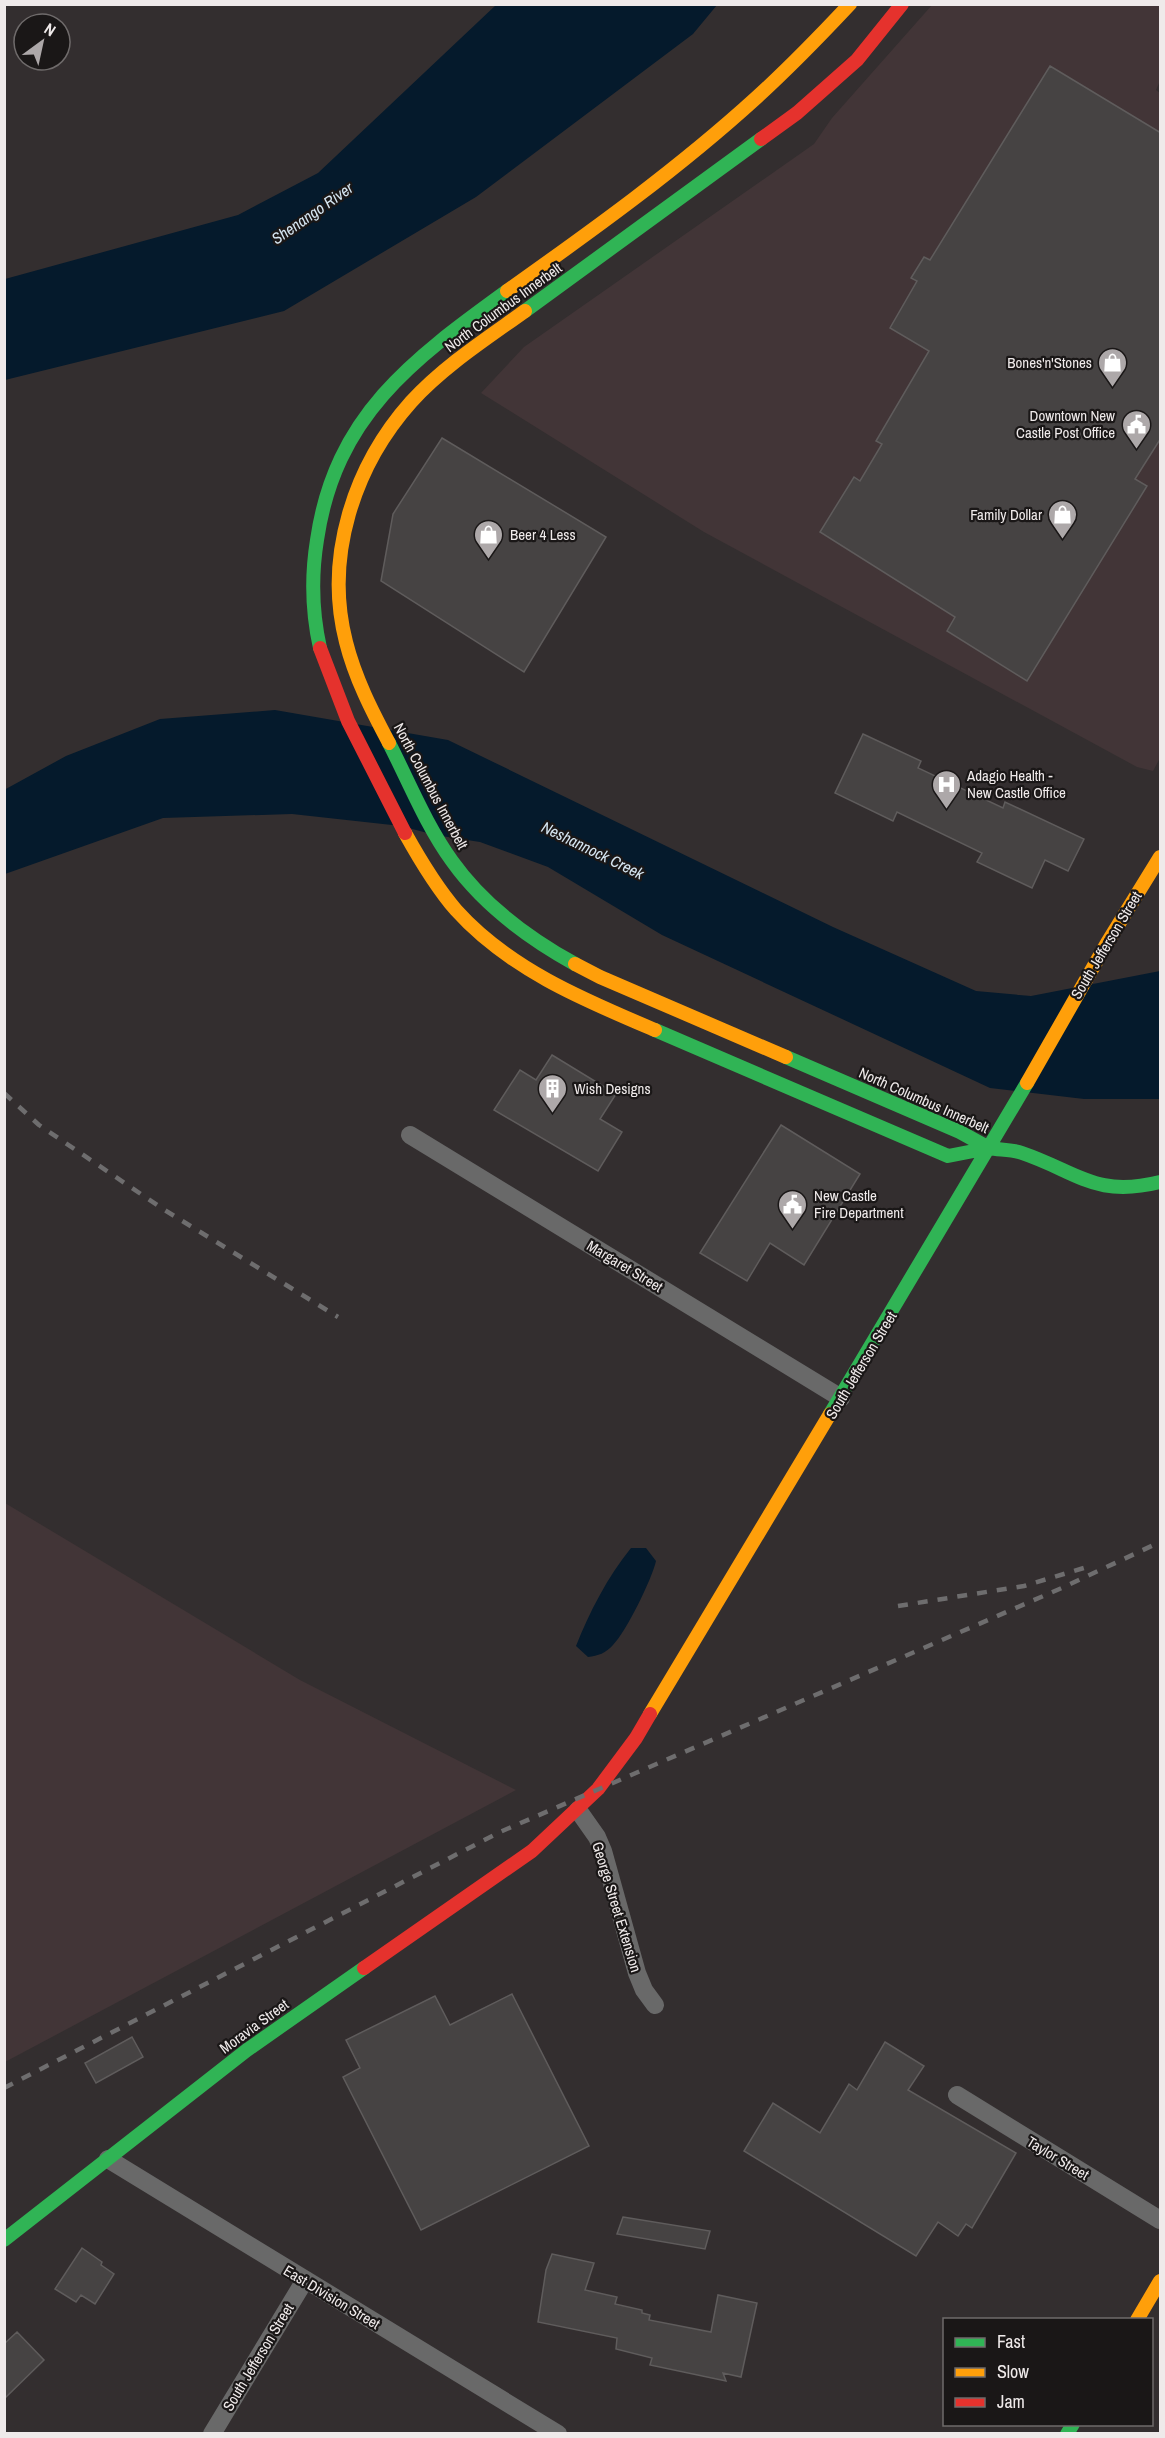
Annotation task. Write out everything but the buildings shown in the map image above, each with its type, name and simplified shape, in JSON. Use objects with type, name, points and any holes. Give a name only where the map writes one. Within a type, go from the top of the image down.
[{"type":"main road","name":"North Columbus Innerbelt","points":[[850,4],[792,66],[695,153],[418,357],[397,376],[362,420],[337,462],[327,487],[319,522],[312,574],[315,628],[331,684],[345,716],[401,825],[433,879],[471,925],[512,958],[589,1002],[948,1156],[989,1148]]},
{"type":"main road","name":"North Columbus Innerbelt","points":[[902,4],[857,60],[827,88],[756,145],[451,365],[417,395],[384,436],[361,474],[353,495],[344,537],[340,575],[340,607],[347,647],[356,675],[435,835],[453,862],[490,906],[508,922],[550,951],[600,977],[960,1132],[989,1148]]},
{"type":"main road","name":"South Jefferson Street","points":[[532,1851],[578,1810],[619,1764],[636,1738],[842,1398],[1107,943],[1161,857]]},
{"type":"main road","points":[[989,1148],[1021,1152],[1085,1182],[1101,1187],[1134,1189],[1161,1182]]},
{"type":"main road","name":"Moravia Street","points":[[4,2240],[290,2019],[505,1872],[532,1851]]},
{"type":"main road","points":[[1138,2318],[1161,2281]]},
{"type":"street","name":"Margaret Street","points":[[410,1135],[842,1398]]},
{"type":"street","name":"George Street Extension","points":[[578,1810],[597,1837],[603,1851],[637,1973],[644,1990],[655,2005]]},
{"type":"street","name":"Taylor Street","points":[[957,2095],[1161,2220]]},
{"type":"street","name":"East Division Street","points":[[108,2159],[558,2433]]},
{"type":"street","name":"South Jefferson Street","points":[[212,2433],[305,2280]]},
{"type":"shaded area","points":[[932,5],[1160,5],[1160,81],[1156,90],[1160,93],[1160,758],[1153,771],[1137,767],[704,532],[481,393],[524,347],[814,144],[832,118]]},
{"type":"shaded area","points":[[5,1503],[300,1680],[516,1790],[5,2062]]},
{"type":"water","name":"Shenango River","points":[[496,5],[717,5],[693,34],[476,197],[284,311],[5,380],[5,279],[238,215],[318,173]]},
{"type":"water","name":"Neshannock Creek","points":[[275,710],[448,740],[833,927],[976,991],[1031,996],[1160,971],[1160,1099],[1084,1099],[990,1088],[662,935],[548,867],[480,842],[435,835],[401,826],[292,814],[163,818],[5,874],[4,790],[66,756],[160,719]]},
{"type":"water","points":[[631,1548],[646,1548],[656,1561],[649,1580],[638,1605],[618,1638],[605,1652],[588,1657],[576,1646],[600,1595]]},
{"type":"railway","points":[[4,1093],[39,1125],[163,1209],[338,1317]]},
{"type":"railway","points":[[4,2088],[500,1832],[1064,1587],[1160,1542]]},
{"type":"railway","points":[[898,1606],[1024,1586],[1087,1567]]},
{"type":"traffic: fast","points":[[525,311],[761,139]]},
{"type":"traffic: fast","points":[[320,648],[313,594],[315,554],[326,497],[341,458],[360,425],[383,395],[410,367],[472,316],[507,291]]},
{"type":"traffic: fast","points":[[389,743],[434,833],[465,877],[508,920],[575,964]]},
{"type":"traffic: fast","points":[[655,1030],[948,1156],[989,1148]]},
{"type":"traffic: fast","points":[[786,1057],[960,1132],[989,1148]]},
{"type":"traffic: fast","points":[[830,1414],[1027,1083]]},
{"type":"traffic: fast","points":[[989,1148],[1022,1153],[1103,1185],[1119,1187],[1160,1182]]},
{"type":"traffic: fast","points":[[4,2240],[247,2050],[364,1968]]},
{"type":"traffic: fast","points":[[1067,2434],[1072,2426]]},
{"type":"traffic: slow","points":[[507,291],[603,222],[696,150],[768,87],[850,4]]},
{"type":"traffic: slow","points":[[389,743],[354,668],[340,610],[339,578],[342,546],[349,514],[374,455],[391,427],[411,402],[451,365],[525,311]]},
{"type":"traffic: slow","points":[[405,833],[429,873],[456,910],[499,949],[549,981],[655,1030]]},
{"type":"traffic: slow","points":[[1027,1083],[1107,943],[1160,857]]},
{"type":"traffic: slow","points":[[575,964],[600,977],[786,1057]]},
{"type":"traffic: slow","points":[[650,1714],[830,1414]]},
{"type":"traffic: slow","points":[[1138,2318],[1160,2281]]},
{"type":"traffic: jam","points":[[761,139],[797,113],[857,60],[902,4]]},
{"type":"traffic: jam","points":[[320,648],[348,721],[405,833]]},
{"type":"traffic: jam","points":[[364,1968],[532,1851],[598,1789],[636,1738],[650,1714]]},
{"type":"place","name":"Bones'n'Stones","points":[[1113,388]]},
{"type":"place","name":"Downtown New Castle Post Office","points":[[1136,450]]},
{"type":"place","name":"Family Dollar","points":[[1063,540]]},
{"type":"place","name":"Beer 4 Less","points":[[489,560]]},
{"type":"place","name":"Adagio Health - New Castle Office","points":[[946,810]]},
{"type":"place","name":"Wish Designs","points":[[553,1114]]},
{"type":"place","name":"New Castle Fire Department","points":[[793,1230]]}]
